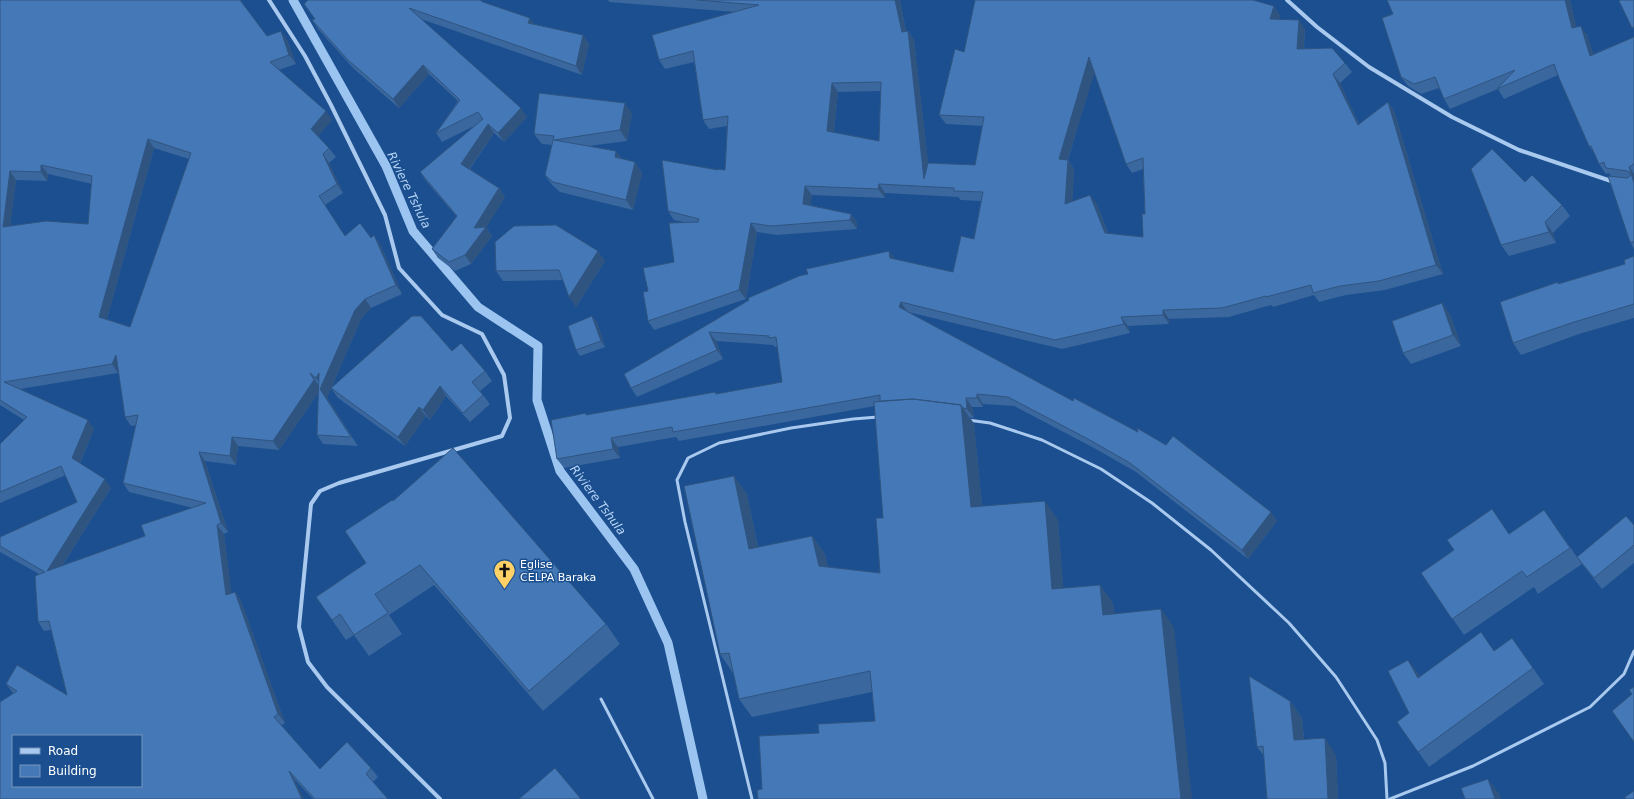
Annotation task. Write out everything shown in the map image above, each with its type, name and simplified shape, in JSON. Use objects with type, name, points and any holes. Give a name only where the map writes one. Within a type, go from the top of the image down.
[{"type":"street","points":[[269,0],[305,56],[331,105],[385,215],[399,268],[442,315],[482,334],[504,375],[510,418],[502,436],[339,483],[320,491],[311,504],[299,628],[308,662],[327,687],[440,799]]},
{"type":"street","points":[[1288,0],[1318,27],[1368,67],[1452,117],[1519,150],[1611,181],[1619,182]]},
{"type":"lane","points":[[752,799],[685,522],[677,480],[688,458],[719,443],[791,428],[853,419],[882,417]]},
{"type":"lane","points":[[962,419],[990,423],[1042,440],[1101,469],[1152,503],[1211,550],[1289,623],[1336,677],[1377,740],[1385,763],[1388,799],[1473,766],[1590,707],[1624,674],[1634,651]]},
{"type":"lane","points":[[601,699],[653,799]]},
{"type":"building","points":[[0,0],[240,0],[267,36],[281,31],[289,55],[270,62],[326,111],[311,129],[329,148],[323,154],[337,184],[319,196],[345,236],[360,223],[371,238],[374,235],[396,285],[365,299],[355,310],[320,389],[351,437],[317,435],[319,373],[316,378],[310,373],[314,380],[273,441],[232,437],[230,456],[199,452],[221,523],[217,525],[226,595],[235,592],[278,714],[274,717],[320,769],[347,742],[371,768],[366,774],[388,799],[315,799],[289,771],[302,799],[0,799],[0,702],[17,691],[6,684],[17,665],[67,695],[49,621],[38,622],[35,576],[45,572],[0,546],[0,537],[77,502],[61,466],[0,492],[0,444],[27,417],[0,400]],"holes":[[[148,139],[191,153],[130,327],[99,317]],[[41,165],[92,176],[88,224],[46,221],[3,227],[10,171],[41,172]],[[116,355],[125,417],[138,415],[123,483],[206,503],[141,525],[145,536],[47,571],[105,479],[72,458],[88,420],[4,382],[112,364]]]},
{"type":"building","points":[[308,0],[480,0],[530,18],[528,23],[583,35],[576,66],[409,8],[521,108],[498,133],[488,124],[461,164],[499,188],[474,228],[486,227],[465,255],[449,262],[432,249],[457,216],[420,172],[483,119],[478,112],[436,133],[460,100],[423,65],[393,99],[348,60],[312,20],[315,19],[304,4]]},
{"type":"building","points":[[697,0],[895,0],[902,32],[908,31],[924,179],[928,163],[975,165],[984,117],[939,115],[955,49],[964,52],[975,0],[1253,0],[1274,6],[1270,19],[1299,20],[1297,49],[1332,48],[1345,63],[1333,74],[1358,125],[1388,102],[1436,265],[1379,281],[1340,286],[1313,293],[1311,285],[1222,308],[1163,310],[1163,315],[1121,317],[1124,324],[1055,340],[901,302],[899,307],[1073,401],[1074,398],[1138,432],[1137,428],[1166,445],[1173,436],[1271,512],[1242,550],[1130,463],[1008,397],[977,394],[977,398],[966,398],[967,409],[963,408],[961,405],[913,399],[880,401],[880,395],[673,432],[672,427],[611,438],[613,449],[557,459],[551,420],[586,413],[586,415],[715,392],[716,394],[782,382],[776,337],[769,338],[769,336],[709,332],[717,350],[631,388],[624,374],[749,300],[748,298],[799,276],[808,274],[806,269],[889,251],[890,258],[953,272],[961,236],[974,239],[983,192],[954,191],[954,188],[879,184],[878,189],[805,186],[803,204],[851,214],[850,220],[771,226],[751,223],[739,290],[648,321],[643,292],[648,291],[643,268],[674,262],[669,223],[698,222],[699,219],[668,211],[662,160],[725,170],[728,116],[703,120],[693,51],[659,60],[652,35],[759,5]],"holes":[[[1089,57],[1126,164],[1143,158],[1145,214],[1142,214],[1143,237],[1105,233],[1090,195],[1065,204],[1068,160],[1059,159]],[[881,82],[879,141],[827,131],[832,83]]]},
{"type":"building","points":[[1387,0],[1565,0],[1572,28],[1581,26],[1590,56],[1634,37],[1634,164],[1629,167],[1634,183],[1634,242],[1630,242],[1608,176],[1627,178],[1630,176],[1630,173],[1628,171],[1606,168],[1604,162],[1599,164],[1591,146],[1589,146],[1554,64],[1497,89],[1515,70],[1444,99],[1435,77],[1414,84],[1401,77],[1382,18],[1393,14]]},
{"type":"building","points":[[1634,0],[1634,27],[1632,28],[1619,1]]},
{"type":"building","points":[[539,93],[625,103],[620,130],[554,140],[616,151],[615,157],[635,162],[626,200],[553,182],[545,175],[554,136],[534,134]]},
{"type":"building","points":[[1492,149],[1525,182],[1532,175],[1562,205],[1545,222],[1549,232],[1501,245],[1471,169]]},
{"type":"building","points":[[556,225],[598,251],[569,297],[559,270],[496,271],[495,242],[514,226]]},
{"type":"building","points":[[1634,256],[1634,304],[1571,323],[1513,343],[1500,302],[1558,282],[1558,284],[1625,264],[1624,260]]},
{"type":"building","points":[[1442,303],[1453,335],[1403,353],[1392,321]]},
{"type":"building","points":[[412,316],[421,316],[452,351],[461,343],[485,371],[472,382],[483,395],[463,413],[440,386],[423,410],[419,407],[398,437],[331,388]]},
{"type":"building","points":[[592,316],[601,341],[576,350],[568,326]]},
{"type":"building","points":[[913,399],[961,405],[971,507],[1045,501],[1052,589],[1100,585],[1103,615],[1161,609],[1181,799],[758,799],[757,790],[762,789],[759,736],[819,733],[818,724],[875,721],[870,671],[739,699],[729,653],[720,654],[684,486],[734,476],[749,549],[812,536],[819,566],[880,573],[876,518],[883,518],[874,402]]},
{"type":"building","name":"Eglise CELPA Baraka","points":[[453,448],[606,624],[529,691],[420,565],[375,594],[388,613],[354,635],[340,614],[332,620],[316,597],[366,563],[345,531],[392,500],[393,501]]},
{"type":"building","points":[[1492,509],[1509,534],[1544,510],[1570,548],[1527,577],[1522,571],[1452,619],[1421,573],[1454,550],[1447,540]]},
{"type":"building","points":[[1626,516],[1634,525],[1634,545],[1594,578],[1577,557]]},
{"type":"building","points":[[1481,632],[1494,651],[1512,638],[1533,668],[1418,752],[1397,722],[1409,713],[1388,671],[1408,660],[1418,678]]},
{"type":"building","points":[[1249,676],[1290,701],[1294,740],[1325,738],[1328,799],[1267,799],[1263,746],[1257,747]]},
{"type":"building","points":[[1634,687],[1634,742],[1612,711],[1632,694],[1629,690]]},
{"type":"building","points":[[555,768],[581,799],[519,799]]},
{"type":"building","points":[[1488,779],[1495,799],[1465,799],[1461,788]]},
{"type":"building","points":[[1634,791],[1634,799],[1626,799],[1625,797]]},
{"type":"waterway","name":"Riviere Tshula","points":[[293,0],[386,166],[413,231],[478,307],[538,346],[537,400],[560,471],[634,569],[668,643],[703,799]]},
{"type":"place","name":"Eglise CELPA Baraka","points":[[505,590]]}]
